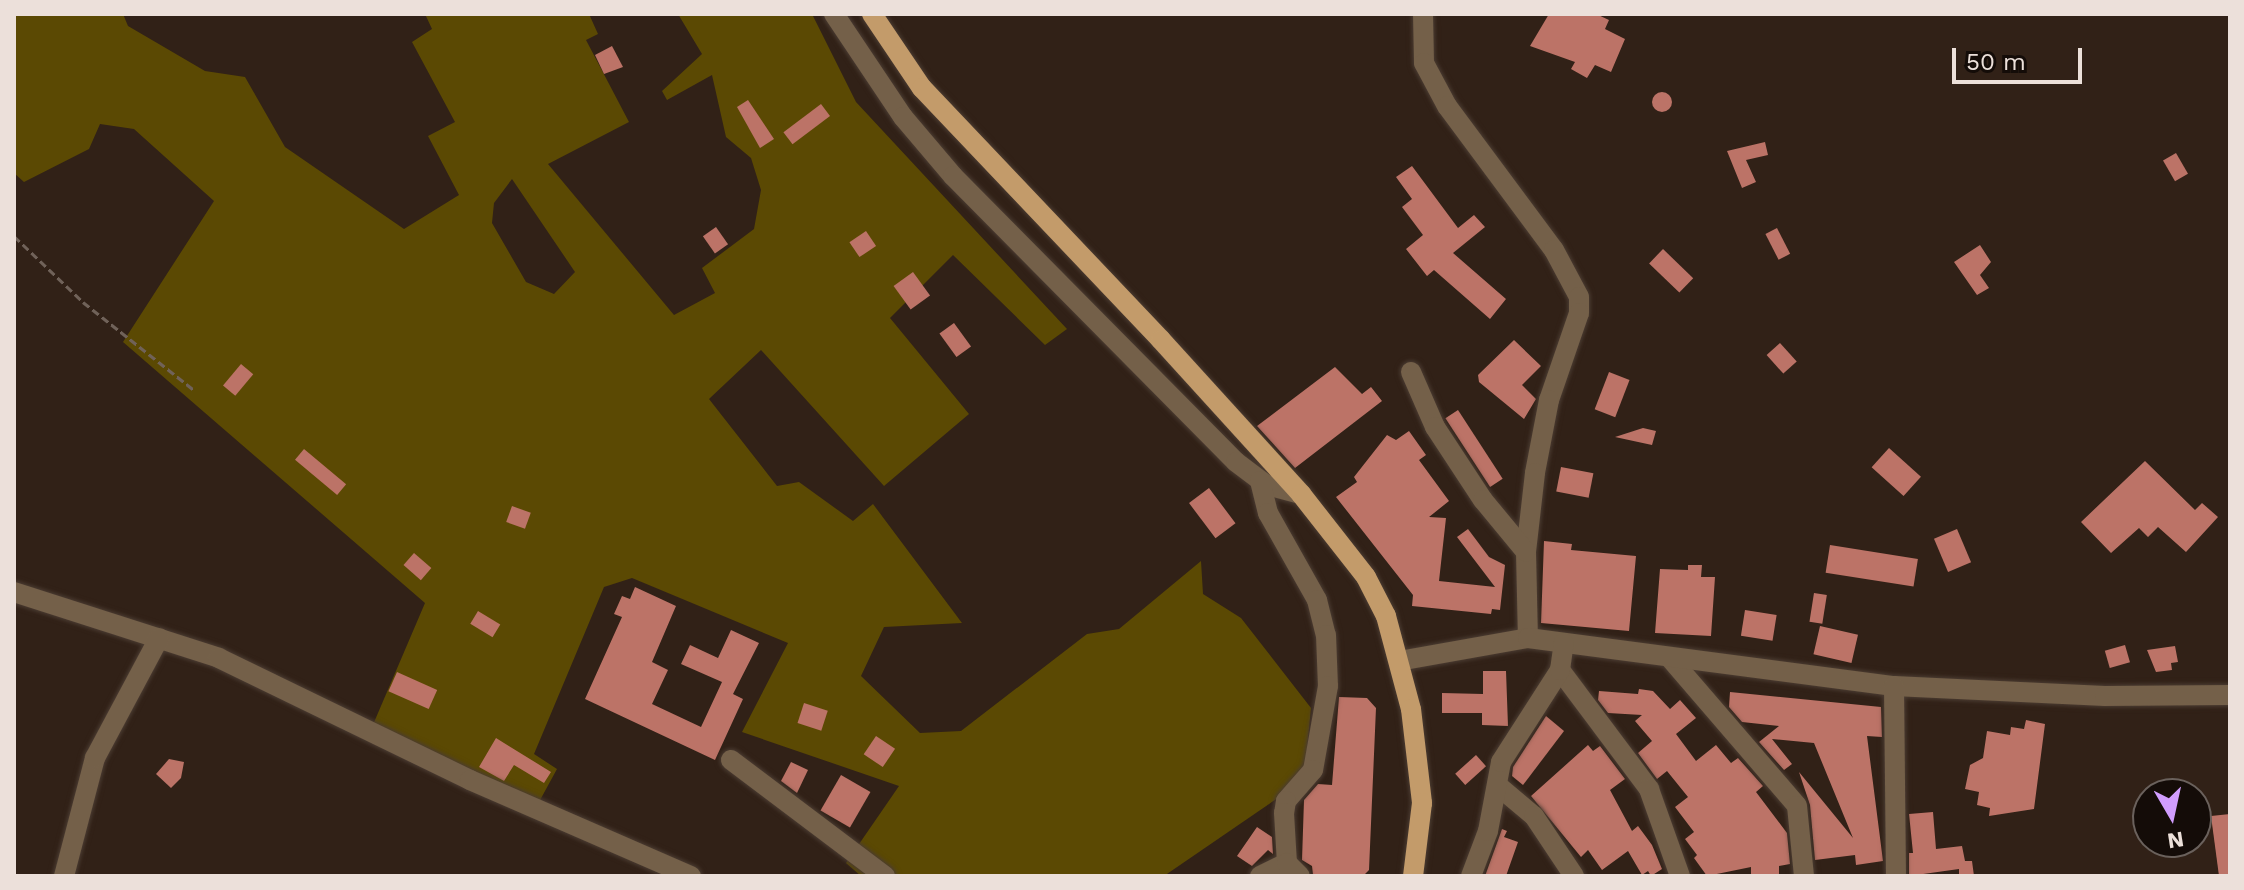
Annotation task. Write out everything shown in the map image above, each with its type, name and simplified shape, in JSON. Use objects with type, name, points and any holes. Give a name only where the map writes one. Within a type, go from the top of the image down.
[{"type":"main road","points":[[872,14],[922,88],[971,144],[1161,340],[1301,494],[1366,577],[1386,616],[1399,661],[1420,775],[1413,876]]},
{"type":"street","points":[[834,14],[903,117],[953,176],[1260,481],[1301,494]]},
{"type":"street","points":[[1423,14],[1424,63],[1436,85],[1554,250],[1579,297],[1579,313],[1549,400],[1526,552],[1528,638]]},
{"type":"street","points":[[1411,372],[1435,427],[1483,500],[1526,552]]},
{"type":"street","points":[[1260,481],[1268,513],[1317,600],[1326,635],[1328,686],[1313,770],[1286,801],[1284,813],[1294,869],[1260,876]]},
{"type":"street","points":[[14,592],[219,658],[470,780],[691,876]]},
{"type":"street","points":[[64,876],[95,758],[159,638]]},
{"type":"street","points":[[1399,661],[1528,638],[1894,686],[2105,696],[2230,695]]},
{"type":"street","points":[[1468,875],[1497,785],[1501,762],[1513,738],[1560,670],[1564,643]]},
{"type":"street","points":[[1669,657],[1797,806],[1804,876]]},
{"type":"street","points":[[1560,670],[1649,789],[1680,876]]},
{"type":"street","points":[[1894,686],[1896,876]]},
{"type":"street","points":[[731,760],[885,876]]},
{"type":"street","points":[[1497,785],[1534,816],[1574,876]]},
{"type":"path","points":[[14,236],[83,302],[194,390]]},
{"type":"shaded area","points":[[14,14],[123,14],[128,26],[205,71],[245,77],[285,147],[404,229],[459,195],[428,136],[455,122],[412,42],[432,29],[425,14],[589,14],[598,34],[586,40],[629,122],[548,164],[674,315],[715,293],[702,268],[754,229],[761,190],[751,158],[726,137],[712,75],[667,100],[662,91],[702,54],[678,14],[812,14],[856,102],[1067,329],[1045,345],[953,255],[890,318],[969,414],[884,486],[761,350],[709,399],[777,486],[799,482],[853,521],[873,504],[962,623],[884,627],[861,676],[920,733],[961,731],[1087,634],[1119,629],[1201,561],[1203,594],[1241,618],[1311,708],[1304,780],[1164,876],[861,876],[846,863],[899,786],[742,732],[788,643],[632,578],[604,587],[534,754],[557,769],[539,802],[372,727],[425,603],[123,342],[214,201],[134,129],[100,124],[89,149],[24,182],[14,173]],"holes":[[[512,179],[575,272],[554,294],[526,282],[492,223],[494,203]]]},
{"type":"building","points":[[1549,14],[1596,14],[1609,20],[1605,29],[1625,39],[1611,72],[1595,65],[1587,78],[1571,69],[1575,62],[1530,46]]},
{"type":"building","points":[[612,46],[623,67],[604,74],[595,55]]},
{"type":"building","points":[[1658,92],[1666,92],[1672,102],[1666,112],[1658,112],[1652,106],[1652,98]]},
{"type":"building","points":[[748,100],[774,139],[760,148],[737,107]]},
{"type":"building","points":[[821,104],[830,116],[792,144],[783,132]]},
{"type":"building","points":[[1765,142],[1768,155],[1746,160],[1756,182],[1742,188],[1727,151]]},
{"type":"building","points":[[2176,153],[2188,174],[2175,181],[2163,160]]},
{"type":"building","points":[[1412,166],[1458,228],[1474,215],[1485,227],[1453,253],[1506,299],[1490,319],[1434,270],[1427,276],[1406,249],[1423,235],[1402,207],[1412,199],[1396,177]]},
{"type":"building","points":[[716,227],[728,244],[715,253],[703,236]]},
{"type":"building","points":[[1777,228],[1790,254],[1779,260],[1765,234]]},
{"type":"building","points":[[866,231],[876,246],[859,257],[849,242]]},
{"type":"building","points":[[1980,245],[1991,262],[1980,275],[1989,288],[1977,295],[1954,262]]},
{"type":"building","points":[[1663,249],[1693,278],[1679,293],[1649,263]]},
{"type":"building","points":[[913,272],[930,295],[911,310],[894,286]]},
{"type":"building","points":[[954,323],[971,346],[956,357],[939,334]]},
{"type":"building","points":[[1514,340],[1541,366],[1522,385],[1536,399],[1524,419],[1479,382],[1478,375]]},
{"type":"building","points":[[1780,343],[1797,362],[1783,374],[1767,355]]},
{"type":"building","points":[[241,364],[253,374],[235,396],[223,385]]},
{"type":"building","points":[[1335,367],[1362,394],[1371,387],[1382,401],[1295,468],[1257,426]]},
{"type":"building","points":[[1609,372],[1630,380],[1615,417],[1595,409]]},
{"type":"building","points":[[1458,410],[1503,479],[1490,487],[1445,418]]},
{"type":"building","points":[[1643,428],[1656,431],[1652,445],[1615,437]]},
{"type":"building","points":[[1409,431],[1426,455],[1419,460],[1449,501],[1429,517],[1446,518],[1439,581],[1495,587],[1457,537],[1468,529],[1489,557],[1505,565],[1500,610],[1492,609],[1491,614],[1412,606],[1413,595],[1336,497],[1357,482],[1354,477],[1387,435],[1396,440]]},
{"type":"building","points":[[1889,448],[1921,477],[1904,496],[1872,467]]},
{"type":"building","points":[[304,449],[346,484],[337,495],[295,460]]},
{"type":"building","points":[[2145,461],[2195,510],[2202,503],[2218,517],[2186,552],[2158,527],[2148,537],[2139,528],[2111,553],[2081,522]]},
{"type":"building","points":[[1561,467],[1593,473],[1589,498],[1556,492]]},
{"type":"building","points":[[1209,488],[1235,523],[1216,538],[1189,503]]},
{"type":"building","points":[[512,506],[531,513],[525,529],[506,522]]},
{"type":"building","points":[[1957,529],[1971,562],[1948,572],[1934,539]]},
{"type":"building","points":[[1544,541],[1572,544],[1571,550],[1636,556],[1629,631],[1541,623]]},
{"type":"building","points":[[1830,545],[1918,559],[1914,587],[1826,573]]},
{"type":"building","points":[[414,553],[431,568],[421,580],[404,565]]},
{"type":"building","points":[[1688,565],[1702,565],[1701,577],[1715,577],[1711,636],[1655,633],[1660,569],[1688,570]]},
{"type":"building","points":[[635,587],[676,606],[652,662],[668,670],[652,704],[701,727],[722,682],[681,664],[690,645],[718,658],[731,630],[759,643],[733,694],[743,699],[715,760],[585,699],[622,617],[614,614],[622,596],[630,599]]},
{"type":"building","points":[[1814,593],[1827,595],[1822,624],[1809,622]]},
{"type":"building","points":[[1745,610],[1777,615],[1773,641],[1741,636]]},
{"type":"building","points":[[478,611],[500,624],[493,637],[470,624]]},
{"type":"building","points":[[1820,626],[1858,635],[1851,663],[1813,654]]},
{"type":"building","points":[[2125,645],[2130,662],[2110,668],[2105,651]]},
{"type":"building","points":[[2175,646],[2178,662],[2171,663],[2172,670],[2156,672],[2147,650]]},
{"type":"building","points":[[1483,671],[1506,671],[1508,726],[1482,725],[1482,713],[1442,713],[1442,693],[1483,694]]},
{"type":"building","points":[[397,672],[437,690],[429,709],[388,691]]},
{"type":"building","points":[[1639,689],[1653,691],[1670,709],[1680,700],[1696,718],[1676,734],[1696,761],[1716,745],[1731,763],[1738,758],[1763,786],[1756,792],[1787,833],[1790,864],[1779,866],[1779,876],[1751,876],[1751,867],[1707,876],[1685,839],[1694,832],[1675,807],[1688,797],[1667,771],[1657,779],[1638,753],[1652,741],[1635,721],[1642,715],[1608,713],[1598,700],[1599,691],[1638,694]]},
{"type":"building","points":[[1730,692],[1881,707],[1882,737],[1867,736],[1883,861],[1856,865],[1855,855],[1815,860],[1810,805],[1799,772],[1853,838],[1814,743],[1772,739],[1792,764],[1784,770],[1759,742],[1779,726],[1742,722],[1729,707]]},
{"type":"building","points":[[1339,697],[1367,698],[1376,708],[1369,870],[1363,876],[1313,875],[1312,866],[1302,860],[1304,800],[1318,784],[1332,785]]},
{"type":"building","points":[[804,703],[828,711],[821,731],[798,723]]},
{"type":"building","points":[[1546,716],[1564,731],[1523,785],[1512,776],[1513,767]]},
{"type":"building","points":[[2026,720],[2045,724],[2034,809],[1989,816],[1990,808],[1977,805],[1979,792],[1965,789],[1970,765],[1983,758],[1987,731],[2010,735],[2011,727],[2024,729]]},
{"type":"building","points":[[876,736],[895,749],[883,767],[864,754]]},
{"type":"building","points":[[496,738],[551,772],[544,783],[514,765],[504,781],[479,767]]},
{"type":"building","points":[[1588,745],[1593,751],[1600,746],[1625,779],[1610,790],[1632,831],[1638,826],[1652,845],[1662,869],[1651,876],[1648,871],[1642,875],[1628,851],[1602,870],[1588,850],[1581,857],[1531,796]]},
{"type":"building","points":[[1476,755],[1486,766],[1465,785],[1455,774]]},
{"type":"building","points":[[169,759],[184,762],[181,778],[171,788],[156,774]]},
{"type":"building","points":[[791,762],[808,770],[797,793],[781,781]]},
{"type":"building","points":[[841,775],[870,792],[850,828],[820,811]]},
{"type":"building","points":[[1933,812],[1936,849],[1962,846],[1965,861],[1972,861],[1974,876],[1959,876],[1959,869],[1909,876],[1909,853],[1913,853],[1909,814]]},
{"type":"building","points":[[2230,814],[2230,876],[2219,876],[2212,816]]},
{"type":"building","points":[[1257,827],[1272,837],[1273,854],[1268,850],[1252,866],[1237,856]]},
{"type":"building","points":[[1502,829],[1507,831],[1504,837],[1518,842],[1506,876],[1485,876]]}]
